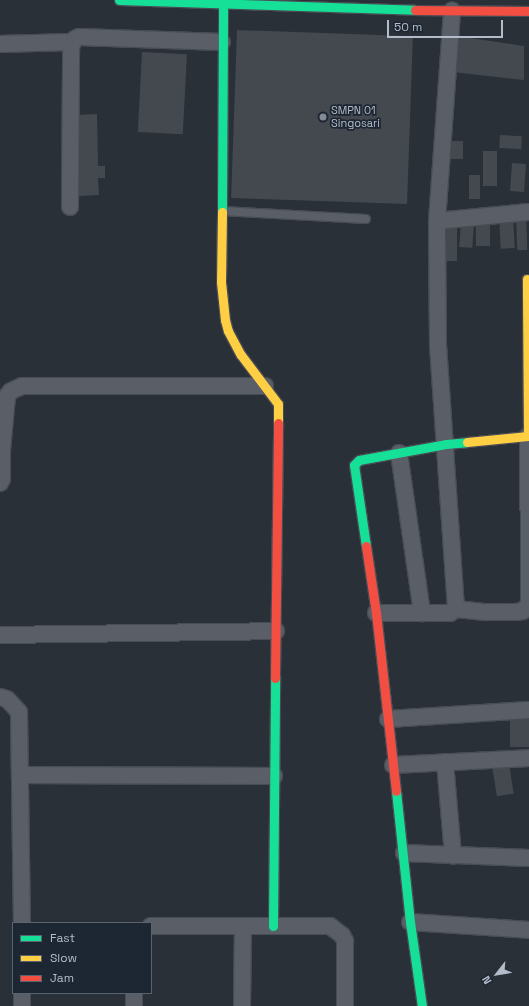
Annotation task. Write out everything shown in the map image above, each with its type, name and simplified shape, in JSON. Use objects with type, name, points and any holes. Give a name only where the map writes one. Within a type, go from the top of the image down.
[{"type":"main road","points":[[119,0],[223,2],[452,11],[529,11]]},
{"type":"main road","points":[[223,2],[221,282],[225,320],[228,332],[241,354],[278,404],[273,926]]},
{"type":"main road","points":[[422,1006],[410,922],[404,853],[376,613],[354,465],[359,460],[446,444],[528,436],[527,279]]},
{"type":"street","points":[[452,11],[437,221],[438,343],[456,609]]},
{"type":"street","points":[[0,44],[73,42],[79,37],[222,42]]},
{"type":"street","points":[[70,207],[73,42]]},
{"type":"street","points":[[437,221],[529,212]]},
{"type":"street","points":[[0,483],[2,478],[4,395],[22,386],[265,386]]},
{"type":"street","points":[[376,613],[450,613],[456,609],[486,612],[523,611],[528,604],[528,436]]},
{"type":"street","points":[[399,453],[422,613]]},
{"type":"street","points":[[0,635],[276,631]]},
{"type":"street","points":[[0,697],[7,699],[19,712],[22,922]]},
{"type":"street","points":[[388,719],[529,710]]},
{"type":"street","points":[[393,765],[529,758]]},
{"type":"street","points":[[446,762],[453,856]]},
{"type":"street","points":[[20,775],[274,776]]},
{"type":"street","points":[[404,853],[529,858]]},
{"type":"street","points":[[410,922],[529,930]]},
{"type":"street","points":[[152,926],[330,926],[342,935],[344,941],[345,1006]]},
{"type":"street","points":[[242,1006],[243,926]]},
{"type":"street","points":[[22,994],[22,1006]]},
{"type":"street","points":[[134,994],[134,1006]]},
{"type":"lane","points":[[221,211],[366,219]]},
{"type":"building","name":"SMPN 01 Singosari","points":[[237,30],[413,36],[407,204],[231,198]]},
{"type":"building","points":[[451,35],[524,46],[524,80],[452,72]]},
{"type":"building","points":[[142,52],[187,54],[183,134],[138,132]]},
{"type":"building","points":[[97,114],[98,166],[105,166],[105,178],[98,178],[99,195],[79,196],[77,115]]},
{"type":"building","points":[[500,135],[522,136],[521,149],[499,148]]},
{"type":"building","points":[[450,141],[463,141],[463,159],[450,159]]},
{"type":"building","points":[[483,151],[497,151],[497,186],[483,186]]},
{"type":"building","points":[[512,163],[526,164],[524,192],[510,191]]},
{"type":"building","points":[[469,175],[480,175],[480,199],[469,199]]},
{"type":"building","points":[[516,214],[526,214],[527,250],[517,250]]},
{"type":"building","points":[[513,215],[515,248],[501,249],[499,216]]},
{"type":"building","points":[[476,221],[490,221],[490,246],[476,246]]},
{"type":"building","points":[[461,222],[474,223],[472,248],[459,247]]},
{"type":"building","points":[[441,223],[457,223],[457,261],[441,261]]},
{"type":"building","points":[[510,716],[529,716],[529,747],[510,747]]},
{"type":"building","points":[[509,764],[514,794],[497,796],[492,767]]},
{"type":"traffic: fast","points":[[119,0],[415,10]]},
{"type":"traffic: fast","points":[[222,212],[223,2]]},
{"type":"traffic: fast","points":[[366,546],[354,465],[359,460],[446,444],[467,442]]},
{"type":"traffic: fast","points":[[273,926],[275,678]]},
{"type":"traffic: fast","points":[[396,791],[410,922],[422,1006]]},
{"type":"traffic: slow","points":[[222,212],[221,282],[225,320],[228,331],[241,355],[278,404],[278,423]]},
{"type":"traffic: slow","points":[[467,442],[528,436],[527,279]]},
{"type":"traffic: jam","points":[[415,10],[529,11]]},
{"type":"traffic: jam","points":[[275,678],[278,423]]},
{"type":"traffic: jam","points":[[366,546],[376,613],[396,791]]},
{"type":"place","name":"SMPN 01 Singosari","points":[[323,117]]}]
